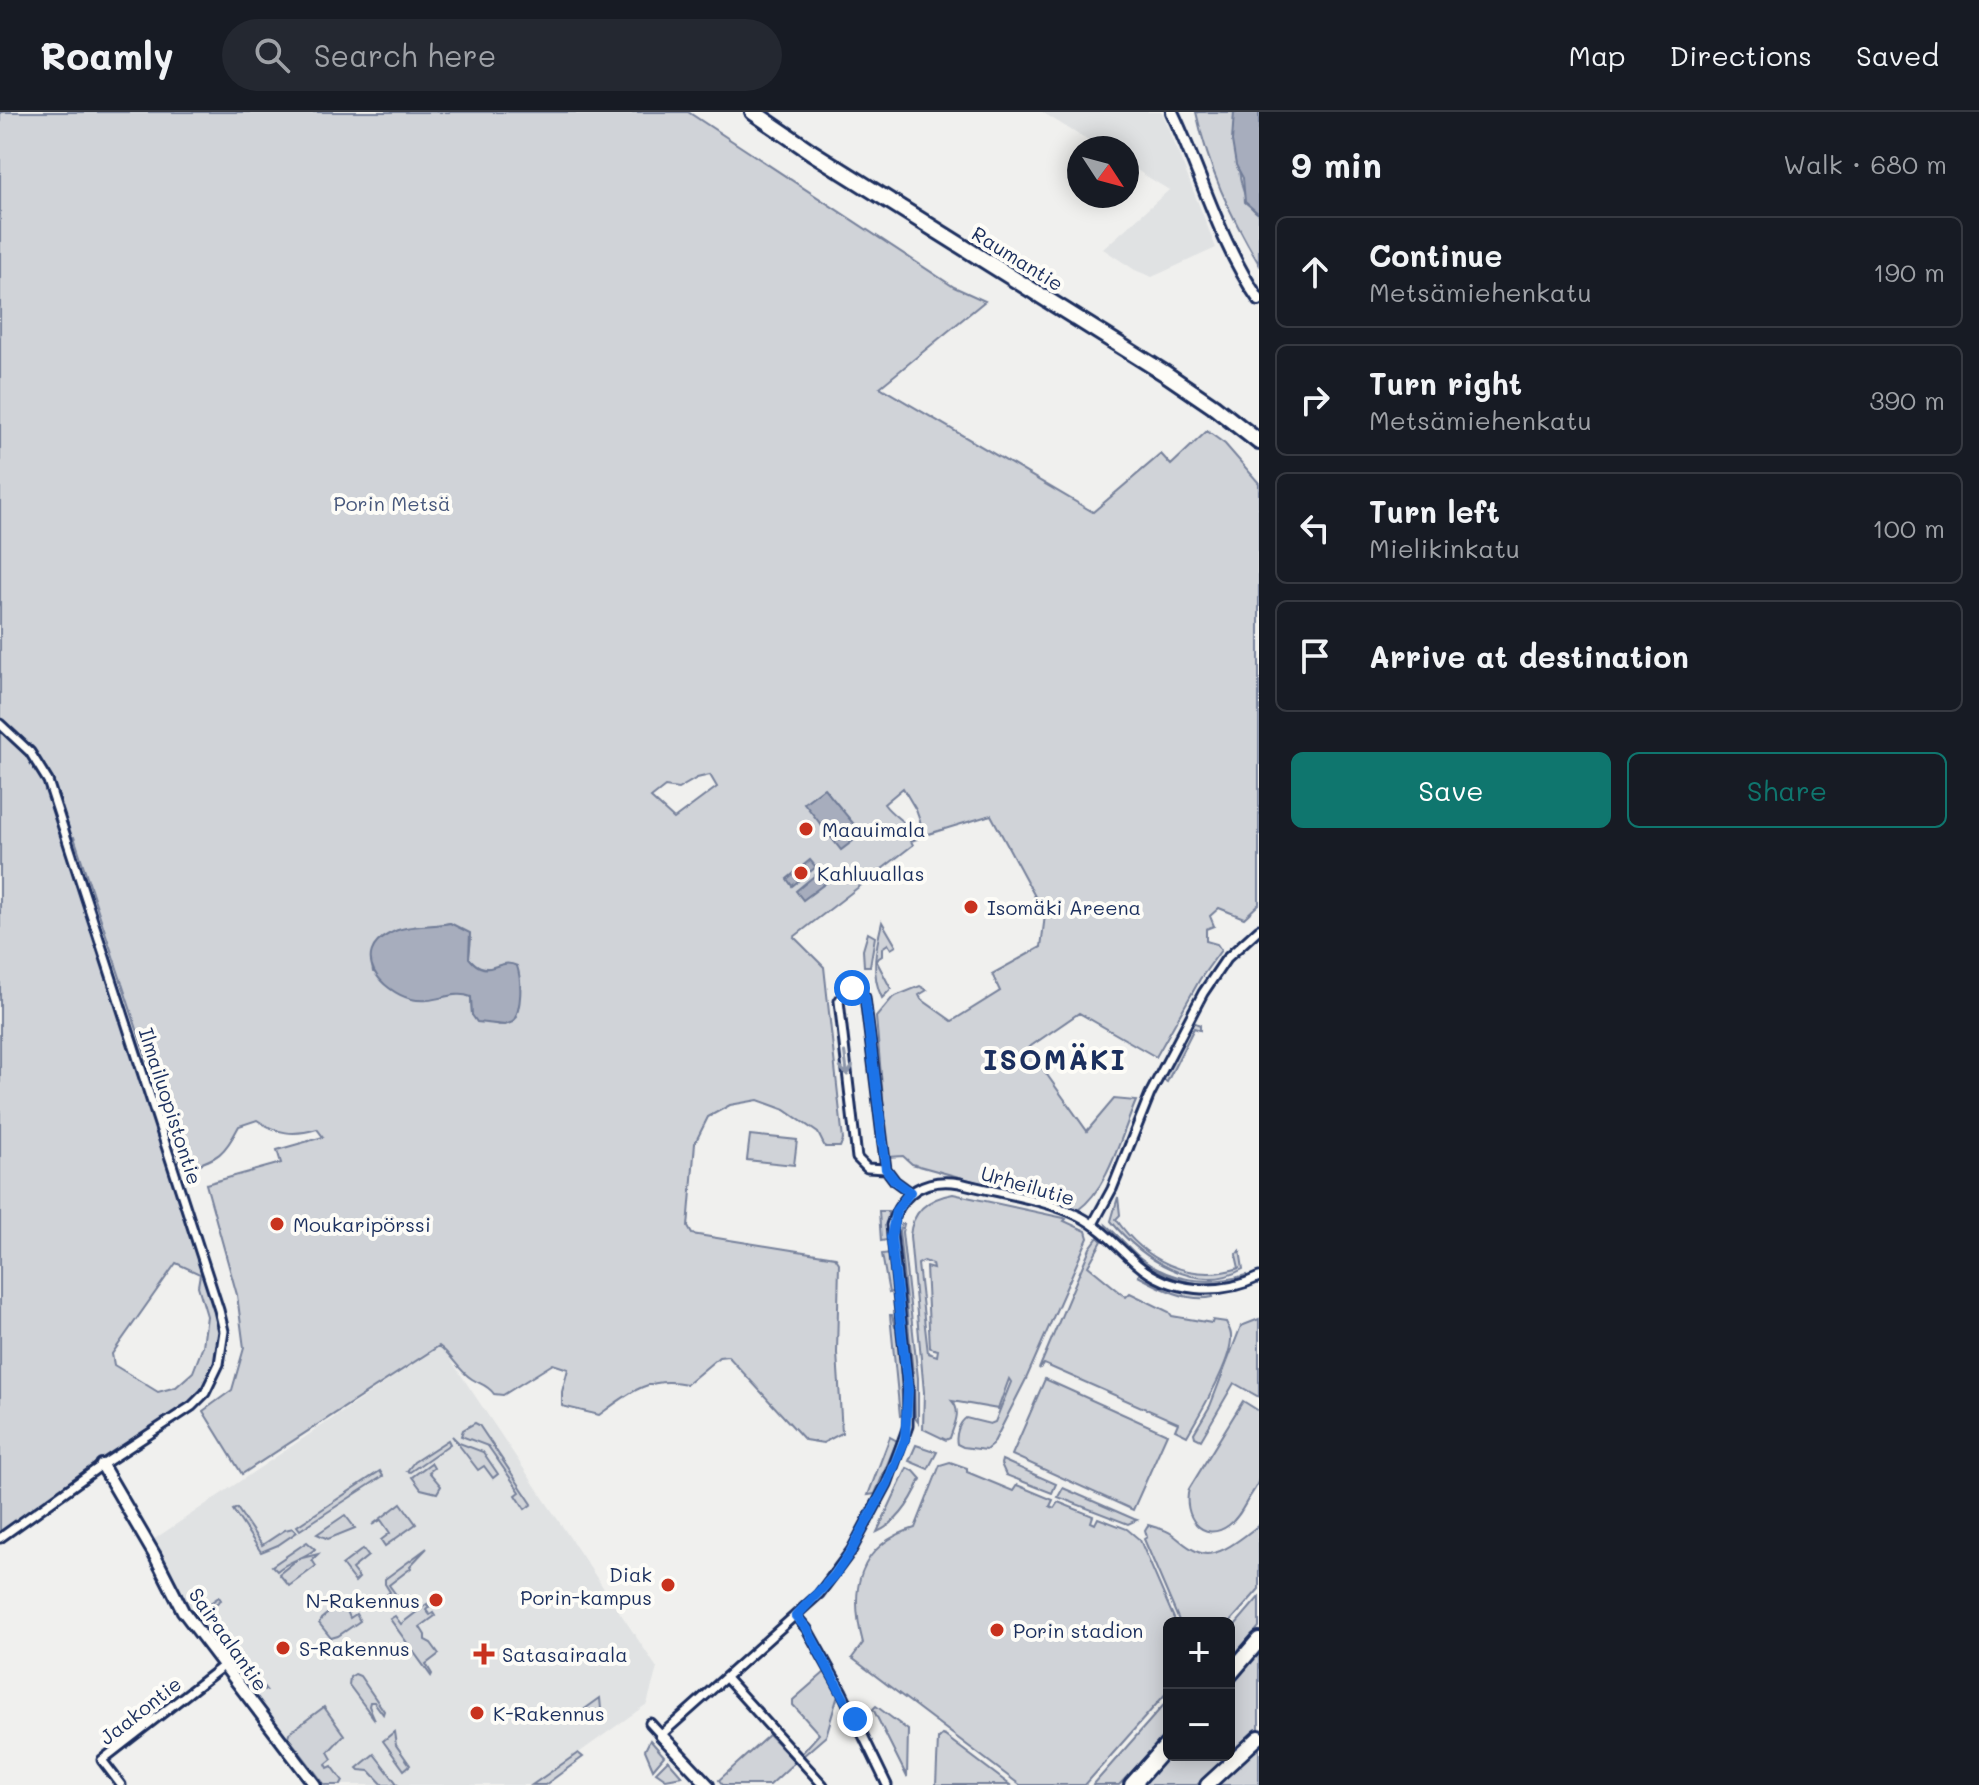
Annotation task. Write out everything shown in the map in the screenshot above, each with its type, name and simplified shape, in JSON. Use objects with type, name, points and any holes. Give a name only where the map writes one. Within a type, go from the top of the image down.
[{"type":"highway","name":"Raumantie","points":[[753,112],[813,153],[1166,374],[1259,442]]},
{"type":"highway","points":[[1235,1668],[1259,1640]]},
{"type":"highway","points":[[1132,1785],[1163,1750]]},
{"type":"main road","points":[[1207,1785],[1259,1737]]},
{"type":"street","points":[[1172,112],[1222,235],[1259,300]]},
{"type":"street","name":"Ilmailuopistontie","points":[[0,724],[19,739],[48,781],[180,1182],[224,1331],[219,1364],[205,1393],[180,1416],[102,1465],[0,1538]]},
{"type":"street","points":[[1093,1224],[1112,1189],[1150,1094],[1203,993],[1226,959],[1259,929]]},
{"type":"street","points":[[661,1735],[796,1616],[834,1576],[887,1484],[905,1439],[908,1390],[891,1237],[896,1211],[910,1192],[895,1181],[886,1169],[865,997],[856,989],[847,989],[839,1001],[857,1158],[867,1168],[886,1169]]},
{"type":"street","name":"Urheilutie","points":[[910,1192],[927,1183],[947,1181],[1061,1209],[1093,1224],[1139,1266],[1157,1278],[1177,1285],[1221,1289],[1245,1284],[1259,1277]]},
{"type":"street","name":"Sairaalantie","points":[[102,1465],[183,1611],[315,1785]]},
{"type":"street","points":[[796,1616],[807,1629],[842,1692],[887,1785]]},
{"type":"street","name":"Jaakontie","points":[[121,1785],[102,1760],[223,1666]]},
{"type":"street","points":[[726,1678],[823,1785]]},
{"type":"street","points":[[650,1723],[708,1785]]},
{"type":"shaded area","points":[[1042,112],[1162,112],[1216,248],[1152,277],[1103,249],[1169,190],[1139,171],[1139,136],[1081,136]]},
{"type":"shaded area","points":[[441,1345],[657,1668],[647,1704],[534,1785],[323,1785],[183,1606],[150,1542]]},
{"type":"green space","name":"Porin Metsä","points":[[0,112],[688,112],[954,287],[985,301],[880,387],[1093,512],[1161,454],[1171,465],[1207,431],[1225,444],[1259,483],[1259,904],[1244,918],[1219,908],[1210,916],[1214,926],[1206,929],[1206,941],[1217,944],[1221,950],[1200,979],[1156,1057],[1079,1013],[1028,1048],[1087,1131],[1114,1099],[1136,1101],[1106,1175],[1089,1200],[1078,1210],[912,1164],[903,1156],[888,1157],[876,1017],[893,997],[920,986],[927,990],[919,995],[921,999],[952,1021],[1000,991],[992,974],[1041,947],[1045,915],[991,815],[925,835],[916,810],[903,788],[884,804],[914,833],[917,839],[911,841],[913,845],[794,937],[824,967],[843,1140],[840,1147],[825,1147],[818,1133],[785,1110],[758,1100],[730,1105],[708,1117],[695,1143],[688,1227],[692,1234],[835,1257],[839,1263],[837,1353],[842,1433],[823,1443],[805,1440],[728,1356],[719,1357],[687,1384],[650,1384],[630,1393],[599,1415],[562,1406],[568,1369],[553,1364],[503,1395],[494,1394],[467,1375],[439,1346],[242,1474],[203,1411],[232,1390],[244,1348],[237,1295],[206,1184],[281,1163],[277,1150],[323,1137],[317,1129],[301,1133],[286,1132],[257,1120],[239,1126],[217,1156],[183,1170],[74,837],[68,839],[220,1312],[223,1349],[205,1393],[3,1535],[0,1532]],"holes":[[[710,775],[717,787],[674,819],[651,798],[665,787],[678,789],[697,778]],[[450,923],[471,939],[469,958],[480,967],[494,968],[517,1017],[507,1024],[496,1024],[472,1015],[471,997],[373,972],[377,945],[385,937],[409,929]],[[176,1263],[200,1274],[198,1286],[207,1316],[203,1346],[193,1372],[176,1387],[158,1392],[114,1365],[112,1354]]]},
{"type":"green space","points":[[1196,112],[1234,112],[1241,182],[1251,207],[1259,214],[1259,264],[1221,191]]},
{"type":"green space","points":[[882,922],[896,946],[891,949],[888,944],[882,948],[882,956],[876,960],[891,989],[882,998],[875,970],[876,951]]},
{"type":"green space","points":[[868,933],[875,937],[870,966],[864,966],[863,950]]},
{"type":"green space","points":[[1193,1022],[1200,1025],[1200,1030],[1194,1028],[1167,1082],[1162,1079]]},
{"type":"green space","points":[[750,1135],[797,1140],[794,1165],[747,1160]]},
{"type":"green space","points":[[953,1194],[1064,1218],[1064,1221],[1086,1231],[1088,1238],[1026,1379],[993,1444],[986,1450],[957,1444],[958,1430],[966,1418],[990,1424],[995,1422],[1011,1382],[1009,1379],[998,1409],[952,1401],[957,1414],[950,1438],[946,1440],[923,1429],[924,1392],[910,1236],[918,1212],[930,1202]],"holes":[[[924,1261],[932,1264],[933,1269],[926,1267],[930,1348],[938,1350],[937,1356],[928,1353],[918,1264]]]},
{"type":"green space","points":[[1118,1197],[1120,1215],[1116,1219],[1127,1234],[1154,1257],[1186,1270],[1221,1272],[1239,1268],[1236,1255],[1240,1250],[1243,1269],[1225,1276],[1207,1278],[1170,1269],[1137,1247],[1111,1221]]},
{"type":"green space","points":[[879,1211],[888,1211],[887,1240],[881,1241]]},
{"type":"green space","points":[[901,1224],[904,1224],[902,1232],[918,1378],[918,1422],[915,1418],[899,1231]]},
{"type":"green space","points":[[1106,1225],[1150,1265],[1176,1276],[1204,1281],[1247,1277],[1205,1284],[1170,1276],[1154,1268],[1138,1257]]},
{"type":"green space","points":[[1098,1237],[1102,1241],[1088,1266],[1126,1297],[1130,1293],[1172,1316],[1212,1323],[1213,1320],[1226,1322],[1229,1328],[1231,1340],[1225,1363],[1187,1436],[1175,1430],[1178,1423],[1044,1364],[1039,1369],[1090,1248]]},
{"type":"green space","points":[[890,1253],[894,1291],[889,1293],[882,1254]]},
{"type":"green space","points":[[1140,1273],[1174,1288],[1212,1294],[1213,1297],[1194,1298],[1175,1293],[1138,1276]]},
{"type":"green space","points":[[890,1315],[898,1328],[903,1415],[900,1416]]},
{"type":"green space","points":[[1259,1319],[1259,1397],[1234,1383],[1201,1440],[1195,1437],[1194,1433],[1210,1406],[1241,1326]]},
{"type":"green space","points":[[1045,1379],[1167,1434],[1133,1510],[1012,1455]]},
{"type":"green space","points":[[1243,1401],[1259,1411],[1259,1479],[1234,1520],[1219,1530],[1210,1531],[1196,1524],[1191,1517],[1189,1489]]},
{"type":"green space","points":[[475,1423],[532,1504],[525,1509],[516,1495],[520,1492],[488,1446],[461,1436],[463,1430]]},
{"type":"green space","points":[[452,1436],[459,1443],[483,1452],[498,1474],[493,1478],[484,1466],[478,1470]]},
{"type":"green space","points":[[890,1437],[897,1441],[875,1494],[868,1495]]},
{"type":"green space","points":[[448,1440],[450,1444],[410,1472],[407,1471],[414,1462]]},
{"type":"green space","points":[[916,1445],[937,1452],[928,1469],[909,1461]]},
{"type":"green space","points":[[1002,1460],[1056,1484],[1052,1493],[1006,1475]]},
{"type":"green space","name":"Porin stadion","points":[[950,1462],[967,1468],[967,1472],[1013,1491],[1017,1485],[1053,1500],[1050,1506],[1054,1508],[1058,1502],[1093,1516],[1091,1522],[1095,1524],[1098,1518],[1127,1529],[1140,1540],[1173,1617],[1163,1617],[1163,1697],[1085,1785],[1020,1785],[852,1658],[863,1643],[857,1605],[862,1572],[880,1546],[915,1528],[940,1465]]},
{"type":"green space","points":[[431,1463],[434,1468],[429,1472],[441,1486],[437,1493],[421,1489],[412,1477]]},
{"type":"green space","points":[[907,1468],[921,1479],[898,1517],[877,1532]]},
{"type":"green space","points":[[380,1471],[383,1476],[300,1530],[297,1526]]},
{"type":"green space","points":[[1063,1488],[1137,1520],[1128,1524],[1058,1497]]},
{"type":"green space","points":[[401,1503],[416,1524],[385,1546],[381,1540],[390,1533],[381,1520],[372,1525]]},
{"type":"green space","points":[[237,1508],[262,1545],[285,1530],[293,1528],[297,1532],[261,1552],[233,1510]]},
{"type":"green space","points":[[345,1515],[355,1528],[328,1539],[317,1534]]},
{"type":"green space","points":[[1148,1525],[1169,1532],[1190,1548],[1205,1554],[1230,1546],[1259,1525],[1259,1589],[1234,1617],[1177,1617],[1144,1539],[1147,1537],[1145,1530]]},
{"type":"green space","points":[[307,1542],[315,1549],[277,1571],[272,1566]]},
{"type":"green space","points":[[427,1548],[411,1568],[389,1585],[397,1596],[384,1606],[380,1600],[390,1592],[385,1579]]},
{"type":"green space","points":[[363,1549],[368,1556],[352,1569],[359,1578],[355,1582],[342,1565]]},
{"type":"green space","points":[[318,1554],[312,1560],[316,1566],[289,1586],[279,1574],[298,1559]]},
{"type":"green space","points":[[219,1597],[221,1600],[206,1611],[205,1616],[222,1640],[217,1646],[193,1615]]},
{"type":"green space","points":[[1259,1597],[1259,1627],[1235,1656],[1235,1625]]},
{"type":"green space","points":[[343,1601],[350,1618],[356,1614],[360,1621],[331,1638],[319,1623]]},
{"type":"green space","points":[[427,1604],[429,1607],[426,1610],[435,1616],[420,1627],[425,1640],[439,1654],[426,1664],[431,1676],[390,1619],[395,1616],[401,1624]]},
{"type":"green space","points":[[234,1648],[266,1690],[249,1688],[224,1654]]},
{"type":"green space","points":[[1259,1649],[1259,1729],[1235,1751],[1235,1689],[1235,1677]]},
{"type":"green space","points":[[825,1672],[838,1695],[826,1736],[803,1756],[802,1753],[819,1734],[793,1705],[793,1700]]},
{"type":"green space","points":[[355,1674],[360,1676],[384,1711],[383,1714],[374,1702],[370,1702],[375,1720],[349,1685],[350,1677]]},
{"type":"green space","points":[[600,1698],[601,1709],[584,1722],[575,1716]]},
{"type":"green space","points":[[876,1706],[908,1730],[907,1777],[873,1709]]},
{"type":"green space","points":[[1163,1706],[1163,1738],[1119,1785],[1093,1785]]},
{"type":"green space","points":[[324,1707],[344,1735],[328,1752],[332,1759],[326,1764],[328,1768],[332,1766],[343,1781],[341,1785],[325,1785],[288,1737],[289,1733]]},
{"type":"green space","points":[[394,1732],[396,1745],[410,1765],[404,1770],[383,1741]]},
{"type":"green space","points":[[769,1735],[795,1762],[770,1785],[723,1785],[719,1780]]},
{"type":"green space","points":[[942,1735],[1010,1785],[936,1785],[938,1739]]},
{"type":"green space","points":[[650,1740],[664,1756],[653,1769],[645,1750]]},
{"type":"green space","points":[[1259,1747],[1259,1785],[1217,1785],[1219,1783]]},
{"type":"green space","points":[[578,1753],[583,1757],[545,1785],[532,1785]]},
{"type":"green space","points":[[374,1754],[398,1785],[383,1785],[370,1771],[357,1768]]},
{"type":"green space","points":[[668,1760],[682,1776],[666,1779],[656,1772]]},
{"type":"green space","points":[[1163,1760],[1224,1761],[1197,1785],[1141,1785]]},
{"type":"water","points":[[1234,112],[1259,112],[1259,214],[1245,202],[1243,178],[1236,165],[1232,141]]},
{"type":"water","points":[[824,788],[862,834],[841,850],[804,803]]},
{"type":"water","name":"Kahluuallas","points":[[810,860],[816,867],[792,886],[787,879]]},
{"type":"water","points":[[819,872],[827,882],[803,900],[796,891]]},
{"type":"water","points":[[450,923],[470,933],[469,958],[476,965],[482,968],[504,964],[517,966],[520,994],[513,1022],[505,1025],[477,1022],[472,1015],[471,997],[464,995],[420,1000],[400,995],[374,971],[372,951],[389,934],[410,927]]},
{"type":"place","name":"Maauimala","points":[[806,829]]},
{"type":"place","name":"Kahluuallas","points":[[801,873]]},
{"type":"place","name":"Isomäki Areena","points":[[971,907]]},
{"type":"place","name":"Moukaripörssi","points":[[277,1224]]},
{"type":"place","name":"Diak Porin-kampus","points":[[668,1585]]},
{"type":"place","name":"N-Rakennus","points":[[436,1600]]},
{"type":"place","name":"Porin stadion","points":[[997,1630]]},
{"type":"place","name":"S-Rakennus","points":[[283,1648]]},
{"type":"place","name":"Satasairaala","points":[[484,1654]]},
{"type":"place","name":"K-Rakennus","points":[[477,1713]]},
{"type":"district","name":"ISOMÄKI","points":[[1055,1059]]},
{"type":"route","points":[[852,988],[865,997],[886,1169],[895,1181],[910,1192],[896,1211],[891,1225],[908,1390],[908,1426],[887,1484],[851,1551],[819,1594],[796,1616],[807,1629],[855,1719]]}]
